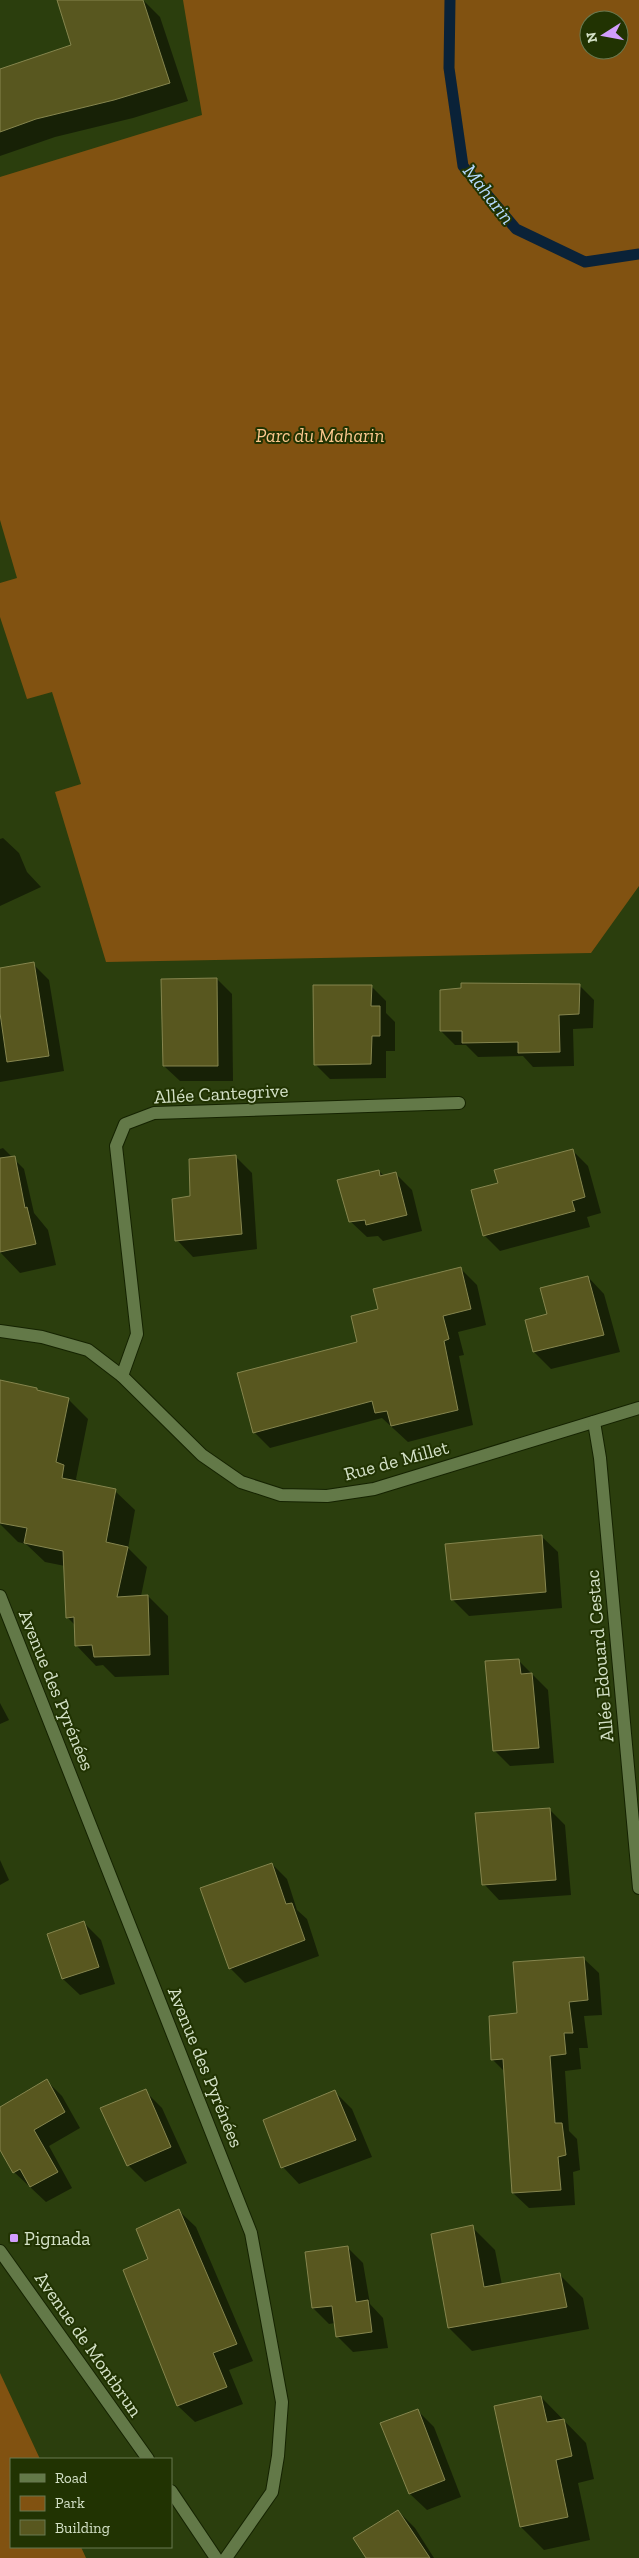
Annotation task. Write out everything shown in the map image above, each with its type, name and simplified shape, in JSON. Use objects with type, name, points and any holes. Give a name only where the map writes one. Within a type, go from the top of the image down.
[{"type":"street","name":"Allée Cantegrive","points":[[122,1376],[137,1334],[116,1146],[125,1124],[154,1113],[459,1103]]},
{"type":"street","name":"Rue de Millet","points":[[0,1331],[42,1337],[88,1350],[122,1376],[202,1455],[241,1482],[282,1495],[327,1496],[374,1489],[639,1408]]},
{"type":"street","name":"Allée Edouard Cestac","points":[[594,1422],[600,1458],[639,1888]]},
{"type":"street","name":"Avenue des Pyrénées","points":[[0,1596],[251,2233],[282,2402],[278,2456],[272,2492],[226,2558]]},
{"type":"street","name":"Avenue de Montbrun","points":[[0,2251],[147,2458]]},
{"type":"street","points":[[172,2492],[216,2558]]},
{"type":"green space","name":"Parc du Maharin","points":[[183,0],[639,0],[639,886],[591,953],[106,962],[55,792],[81,784],[52,692],[27,699],[0,617],[0,583],[17,578],[0,520],[0,177],[202,115]]},
{"type":"green space","points":[[0,2373],[40,2458],[10,2458],[10,2548],[81,2548],[86,2558],[0,2558]]},
{"type":"building","points":[[57,0],[143,0],[170,83],[114,100],[36,119],[0,132],[0,69],[71,45]]},
{"type":"building","points":[[34,962],[49,1056],[7,1062],[0,1013],[0,968]]},
{"type":"building","points":[[217,978],[218,1066],[163,1066],[161,979]]},
{"type":"building","points":[[461,983],[580,984],[579,1014],[559,1015],[560,1052],[518,1053],[518,1042],[462,1043],[462,1031],[440,1031],[440,990],[461,988]]},
{"type":"building","points":[[313,985],[372,985],[371,1006],[380,1006],[380,1036],[372,1036],[371,1064],[314,1065]]},
{"type":"building","points":[[573,1149],[585,1197],[572,1201],[575,1211],[483,1236],[471,1190],[498,1183],[494,1170]]},
{"type":"building","points":[[236,1155],[242,1234],[175,1241],[172,1199],[190,1196],[189,1159]]},
{"type":"building","points":[[15,1156],[25,1208],[27,1207],[36,1244],[0,1252],[0,1158]]},
{"type":"building","points":[[379,1170],[380,1176],[396,1172],[407,1215],[366,1225],[365,1220],[349,1222],[337,1180]]},
{"type":"building","points":[[461,1267],[471,1309],[443,1316],[449,1339],[444,1341],[458,1410],[391,1426],[387,1411],[375,1413],[372,1401],[253,1433],[237,1373],[357,1342],[351,1316],[378,1309],[373,1289]]},
{"type":"building","points":[[588,1276],[604,1335],[533,1352],[525,1320],[547,1314],[540,1288]]},
{"type":"building","points":[[0,1380],[37,1388],[37,1390],[69,1398],[56,1462],[64,1465],[62,1478],[116,1489],[106,1542],[128,1547],[117,1597],[148,1595],[150,1655],[94,1657],[92,1645],[75,1646],[74,1617],[66,1618],[63,1551],[24,1543],[27,1528],[0,1523]]},
{"type":"building","points":[[542,1535],[546,1592],[451,1600],[445,1544]]},
{"type":"building","points":[[519,1659],[521,1674],[532,1673],[539,1748],[493,1751],[485,1661]]},
{"type":"building","points":[[550,1808],[556,1880],[482,1885],[475,1813]]},
{"type":"building","points":[[272,1863],[286,1904],[292,1903],[305,1940],[229,1969],[200,1888]]},
{"type":"building","points":[[84,1921],[99,1967],[62,1979],[47,1934]]},
{"type":"building","points":[[584,1957],[588,2000],[569,2002],[573,2033],[564,2033],[566,2054],[550,2056],[555,2123],[562,2123],[566,2155],[558,2157],[561,2190],[512,2193],[503,2059],[491,2060],[489,2016],[517,2013],[513,1962]]},
{"type":"building","points":[[47,2079],[65,2112],[34,2130],[58,2172],[30,2187],[20,2169],[13,2173],[0,2150],[0,2107]]},
{"type":"building","points":[[146,2089],[171,2147],[127,2166],[100,2108]]},
{"type":"building","points":[[335,2090],[356,2140],[281,2168],[263,2120]]},
{"type":"building","points":[[179,2209],[237,2344],[213,2353],[227,2387],[177,2406],[123,2270],[148,2259],[136,2229]]},
{"type":"building","points":[[473,2225],[484,2287],[560,2273],[567,2307],[448,2328],[431,2234]]},
{"type":"building","points":[[348,2246],[356,2302],[368,2300],[372,2332],[336,2337],[332,2306],[312,2308],[305,2252]]},
{"type":"building","points":[[541,2396],[547,2422],[564,2419],[572,2456],[556,2460],[568,2517],[520,2527],[494,2406]]},
{"type":"building","points":[[418,2409],[445,2480],[409,2494],[380,2423]]},
{"type":"building","points":[[398,2510],[430,2558],[366,2558],[353,2538]]},
{"type":"waterway","name":"Maharin","points":[[450,0],[449,68],[463,166],[516,229],[585,262],[639,254]]},
{"type":"place","name":"Pignada","points":[[14,2238]]}]
